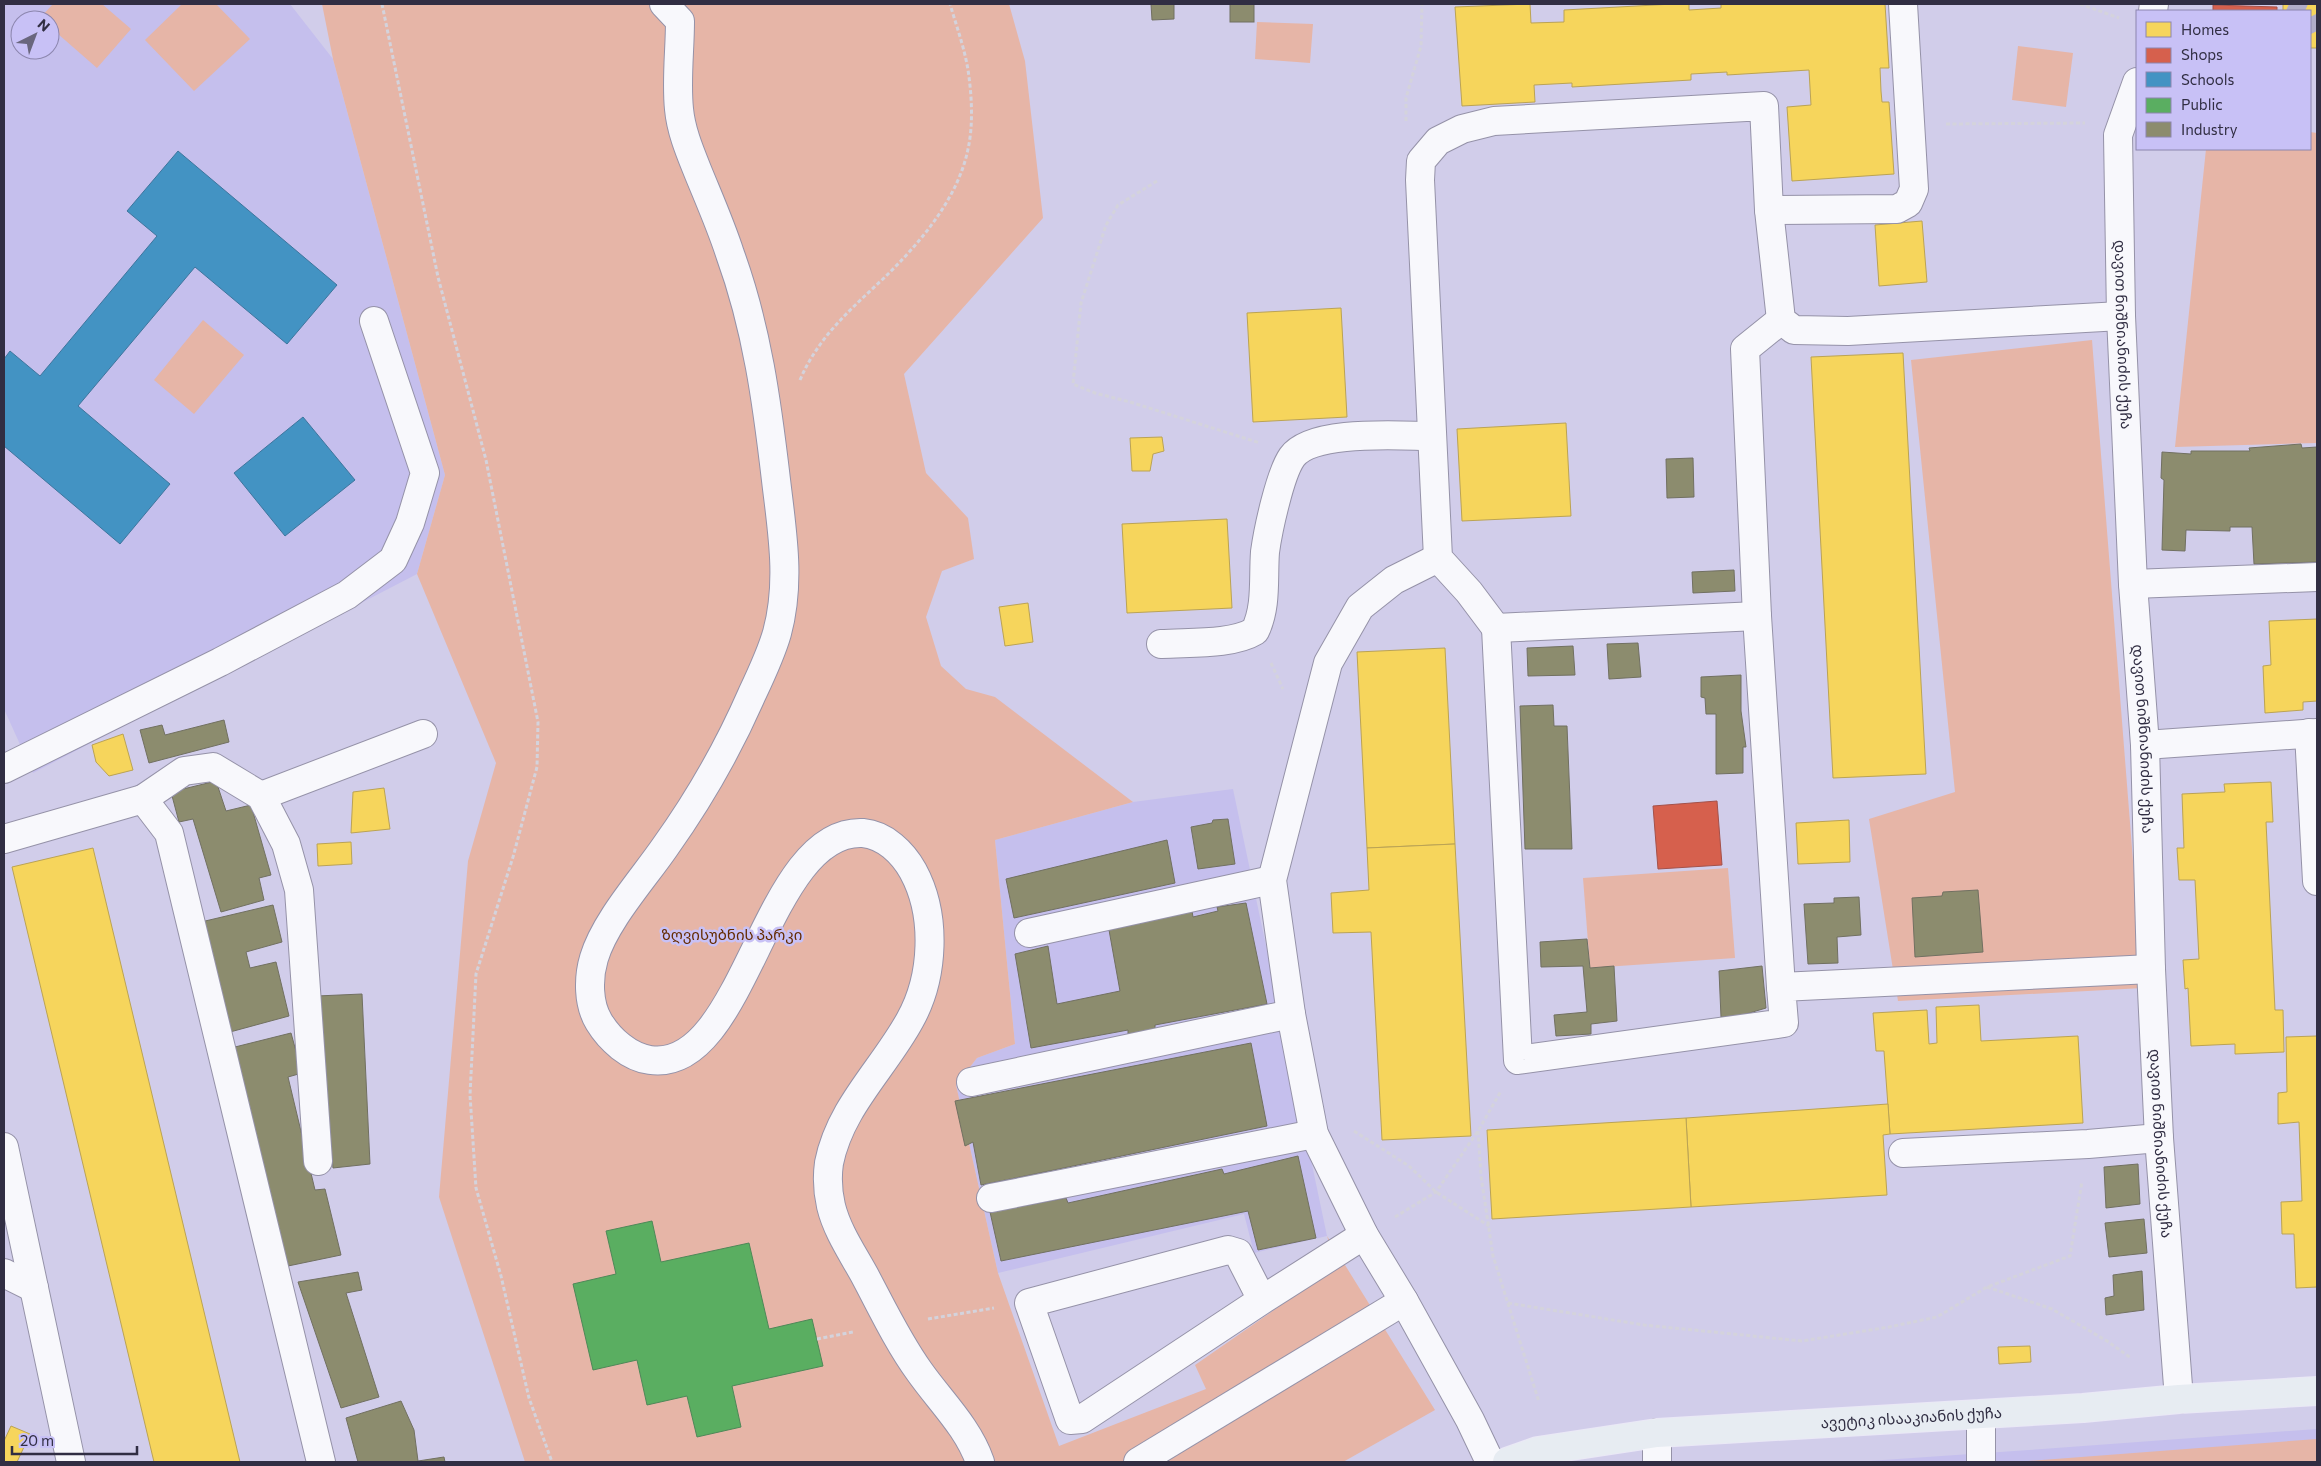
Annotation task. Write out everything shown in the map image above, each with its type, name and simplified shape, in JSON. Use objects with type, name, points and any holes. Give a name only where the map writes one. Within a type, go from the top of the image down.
[{"type":"main road","name":"ავეტიკ ისააკიანის ქუჩა","points":[[1508,1462],[1538,1451],[1658,1433],[2083,1408],[2179,1399],[2317,1391]]},
{"type":"street","points":[[1769,210],[1898,209],[1908,203],[1914,189],[1903,4]]},
{"type":"street","points":[[678,10],[679,112],[686,143],[748,304],[761,368],[785,551],[784,594],[777,634],[730,745],[704,790],[616,916],[598,947],[592,961],[590,982],[592,1008],[612,1040],[638,1058],[660,1062],[678,1057],[698,1044],[712,1028],[729,1001],[790,884],[804,864],[824,846],[848,834],[868,833],[884,839],[900,853],[912,869],[924,897],[930,931],[926,969],[920,996],[911,1019],[864,1086],[841,1129],[829,1160],[828,1183],[832,1207],[840,1230],[858,1264],[917,1369],[962,1426],[979,1456],[980,1462]]},
{"type":"street","name":"დავით ნიშნიანიძის ქუჩა","points":[[2136,85],[2118,135],[2121,316],[2133,584],[2145,745],[2151,968],[2159,1138],[2179,1399]]},
{"type":"street","points":[[1781,320],[1745,349],[1757,616],[1784,1023],[1518,1060],[1496,628],[1469,592],[1438,558],[1420,180],[1422,161],[1438,141],[1462,129],[1494,121],[1764,106],[1769,210],[1781,320],[1794,330],[1848,332],[2121,316]]},
{"type":"street","points":[[4,769],[220,662],[347,595],[393,560],[410,523],[425,473],[374,321]]},
{"type":"street","points":[[1161,644],[1228,640],[1246,636],[1255,631],[1263,605],[1266,551],[1280,488],[1292,456],[1313,443],[1347,436],[1432,436]]},
{"type":"street","points":[[1438,558],[1394,580],[1360,607],[1328,662],[1272,880],[1291,1014],[1314,1134],[1364,1235],[1404,1301],[1470,1420],[1490,1462]]},
{"type":"street","points":[[2133,584],[2317,577]]},
{"type":"street","points":[[1496,628],[1757,616]]},
{"type":"street","points":[[2145,745],[2313,733],[2317,881]]},
{"type":"street","points":[[260,796],[423,734]]},
{"type":"street","points":[[4,839],[143,799],[184,770],[213,767],[260,796],[286,844],[299,890],[318,1161]]},
{"type":"street","points":[[143,799],[169,833],[322,1462]]},
{"type":"street","points":[[1029,934],[1272,880]]},
{"type":"street","points":[[1781,987],[2151,968]]},
{"type":"street","points":[[971,1082],[1291,1014]]},
{"type":"street","points":[[991,1198],[1314,1134]]},
{"type":"street","points":[[1903,1153],[2088,1144],[2159,1138]]},
{"type":"street","points":[[4,1147],[71,1462]]},
{"type":"street","points":[[1262,1300],[1238,1253],[1228,1250],[1029,1303],[1070,1420],[1082,1419],[1364,1235]]},
{"type":"street","points":[[4,1273],[34,1288]]},
{"type":"street","points":[[1138,1462],[1404,1301]]},
{"type":"street","points":[[1981,1414],[1981,1462]]},
{"type":"street","points":[[1658,1433],[1658,1462]]},
{"type":"path","points":[[382,4],[438,277],[486,460],[538,722],[537,767],[513,857],[476,974],[470,1095],[476,1188],[501,1276],[529,1398],[552,1462]]},
{"type":"path","points":[[769,421],[792,400],[807,363],[821,340],[897,266],[924,234],[946,202],[959,176],[968,150],[971,122],[969,77],[950,4]]},
{"type":"path","points":[[1422,4],[1421,46],[1406,98],[1405,125],[1422,161]]},
{"type":"path","points":[[2080,4],[2120,19]]},
{"type":"path","points":[[1911,124],[2087,123]]},
{"type":"path","points":[[1157,181],[1118,205],[1106,225],[1081,303],[1073,384],[1095,393],[1245,437]]},
{"type":"path","points":[[1268,655],[1285,695]]},
{"type":"path","points":[[1364,1235],[1436,1192],[1478,1131],[1518,1060]]},
{"type":"path","points":[[1350,1126],[1356,1133],[1410,1166],[1436,1192],[1489,1226]]},
{"type":"path","points":[[1478,1131],[1481,1176],[1493,1256],[1539,1402]]},
{"type":"path","points":[[1508,1303],[1644,1325],[1802,1341],[1889,1327],[1937,1316],[1986,1287],[2070,1256],[2088,1144]]},
{"type":"path","points":[[1986,1287],[2052,1309],[2107,1341],[2130,1358]]},
{"type":"shaded area","points":[[4,4],[290,4],[333,59],[445,475],[417,574],[33,773],[4,709]]},
{"type":"shaded area","points":[[1233,789],[1327,1236],[1254,1253],[1244,1214],[998,1273],[956,1085],[977,1058],[1015,1044],[995,840],[1133,802]]},
{"type":"shaded area","points":[[2317,1429],[2317,1462],[1854,1462],[2029,1450]]},
{"type":"green space","points":[[53,4],[102,4],[131,29],[97,68],[60,36],[60,10],[47,10]]},
{"type":"green space","points":[[182,4],[216,4],[250,39],[194,91],[145,40]]},
{"type":"green space","name":"ზღვისუბნის პარკი","points":[[322,4],[1009,4],[1025,61],[1043,218],[904,374],[926,473],[968,518],[974,559],[942,571],[926,617],[941,666],[966,689],[995,697],[1133,802],[995,840],[1015,1044],[977,1058],[956,1085],[998,1273],[1059,1446],[1206,1389],[1195,1365],[1336,1267],[1327,1236],[1435,1410],[1343,1462],[525,1462],[439,1197],[468,861],[496,763],[417,574],[445,475],[333,59]]},
{"type":"green space","points":[[1257,22],[1313,24],[1310,63],[1255,59]]},
{"type":"green space","points":[[2018,46],[2073,53],[2066,107],[2012,100]]},
{"type":"green space","points":[[2311,132],[2317,133],[2317,443],[2175,447],[2206,150],[2311,150]]},
{"type":"green space","points":[[203,320],[244,355],[194,414],[154,380]]},
{"type":"green space","points":[[2092,340],[2143,988],[1898,1001],[1869,819],[1955,792],[1911,360]]},
{"type":"green space","points":[[1728,868],[1735,958],[1590,968],[1583,878]]},
{"type":"green space","points":[[2317,1439],[2317,1462],[2015,1462]]},
{"type":"building: Homes","points":[[1530,4],[1531,23],[1564,22],[1564,10],[1673,4],[1689,4],[1689,10],[1721,8],[1721,4],[1885,4],[1889,68],[1880,68],[1881,91],[1882,102],[1889,102],[1894,174],[1792,181],[1787,107],[1811,105],[1809,70],[1727,75],[1727,72],[1691,74],[1691,80],[1572,87],[1572,83],[1534,85],[1535,102],[1462,106],[1455,7]]},
{"type":"building: Homes","points":[[2283,4],[2317,4],[2317,48],[2311,48],[2311,10],[2283,10]]},
{"type":"building: Homes","points":[[1922,221],[1927,282],[1879,286],[1875,225]]},
{"type":"building: Homes","points":[[1341,308],[1347,417],[1253,422],[1247,313]]},
{"type":"building: Homes","points":[[1903,353],[1926,774],[1833,778],[1811,357]]},
{"type":"building: Homes","points":[[1566,423],[1571,516],[1462,521],[1457,429]]},
{"type":"building: Homes","points":[[1162,437],[1164,451],[1153,454],[1150,471],[1132,471],[1130,438]]},
{"type":"building: Homes","points":[[1227,519],[1232,608],[1127,613],[1122,524]]},
{"type":"building: Homes","points":[[1028,603],[1033,642],[1005,646],[999,607]]},
{"type":"building: Homes","points":[[2317,619],[2317,701],[2303,702],[2303,710],[2265,713],[2263,666],[2271,665],[2269,621]]},
{"type":"building: Homes","points":[[1445,648],[1455,844],[1367,848],[1357,652]]},
{"type":"building: Homes","points":[[123,734],[133,770],[109,776],[96,762],[92,745]]},
{"type":"building: Homes","points":[[2271,782],[2273,822],[2266,822],[2275,1010],[2283,1010],[2284,1052],[2235,1054],[2235,1044],[2191,1046],[2188,988],[2185,989],[2183,960],[2199,959],[2195,880],[2179,880],[2177,848],[2184,848],[2182,794],[2225,792],[2224,784]]},
{"type":"building: Homes","points":[[384,788],[390,829],[351,833],[353,792]]},
{"type":"building: Homes","points":[[1849,820],[1850,862],[1798,864],[1796,823]]},
{"type":"building: Homes","points":[[351,842],[352,864],[318,866],[317,844]]},
{"type":"building: Homes","points":[[1455,844],[1471,1136],[1382,1140],[1371,932],[1333,933],[1331,893],[1369,890],[1367,848]]},
{"type":"building: Homes","points":[[93,848],[240,1462],[154,1462],[12,867]]},
{"type":"building: Homes","points":[[1979,1005],[1981,1041],[2078,1036],[2083,1123],[1890,1134],[1884,1051],[1876,1051],[1873,1013],[1927,1010],[1929,1044],[1937,1043],[1936,1007]]},
{"type":"building: Homes","points":[[2317,1036],[2317,1287],[2296,1288],[2294,1234],[2282,1234],[2281,1202],[2302,1201],[2299,1122],[2278,1124],[2278,1093],[2287,1092],[2286,1037]]},
{"type":"building: Homes","points":[[1888,1104],[1890,1134],[1883,1135],[1887,1195],[1691,1207],[1686,1118]]},
{"type":"building: Homes","points":[[1686,1118],[1691,1207],[1492,1219],[1487,1130]]},
{"type":"building: Homes","points":[[2030,1346],[2031,1362],[1999,1364],[1998,1347]]},
{"type":"building: Homes","points":[[11,1426],[30,1434],[17,1462],[4,1462],[4,1441]]},
{"type":"building: Shops","points":[[2213,5],[2277,7],[2277,10],[2213,10]]},
{"type":"building: Shops","points":[[1717,801],[1722,865],[1658,869],[1653,806]]},
{"type":"building: Schools","points":[[178,151],[337,285],[287,344],[195,267],[78,406],[170,484],[120,544],[4,446],[4,359],[10,351],[40,376],[157,236],[127,211]]},
{"type":"building: Schools","points":[[303,417],[355,480],[285,536],[234,473]]},
{"type":"building: Public","points":[[652,1221],[661,1262],[749,1243],[769,1329],[812,1319],[823,1366],[732,1386],[741,1427],[697,1437],[687,1396],[647,1405],[637,1360],[593,1370],[573,1284],[616,1274],[606,1231]]},
{"type":"building: Industry","points":[[1151,4],[1174,4],[1174,19],[1152,20]]},
{"type":"building: Industry","points":[[1230,4],[1254,4],[1254,22],[1230,22]]},
{"type":"building: Industry","points":[[2301,444],[2302,448],[2317,447],[2317,562],[2254,564],[2252,527],[2230,527],[2230,531],[2186,530],[2185,551],[2162,550],[2164,480],[2161,478],[2162,452],[2191,454],[2191,451],[2250,451],[2249,448]]},
{"type":"building: Industry","points":[[1693,458],[1694,497],[1667,498],[1666,459]]},
{"type":"building: Industry","points":[[1734,570],[1735,591],[1693,593],[1692,572]]},
{"type":"building: Industry","points":[[1638,643],[1641,677],[1609,679],[1607,644]]},
{"type":"building: Industry","points":[[1573,646],[1575,675],[1528,676],[1527,648]]},
{"type":"building: Industry","points":[[1741,675],[1741,711],[1746,747],[1743,747],[1743,773],[1716,774],[1716,714],[1706,714],[1705,698],[1701,697],[1701,677]]},
{"type":"building: Industry","points":[[1553,705],[1554,726],[1567,726],[1572,849],[1525,849],[1520,706]]},
{"type":"building: Industry","points":[[224,720],[229,742],[149,763],[140,730],[162,725],[165,735]]},
{"type":"building: Industry","points":[[216,781],[226,811],[251,805],[271,875],[259,878],[264,900],[221,912],[193,819],[179,822],[171,792]]},
{"type":"building: Industry","points":[[1228,819],[1235,864],[1198,869],[1191,827],[1212,823],[1213,820]]},
{"type":"building: Industry","points":[[1167,840],[1175,883],[1014,918],[1006,879]]},
{"type":"building: Industry","points":[[1978,890],[1983,952],[1915,957],[1912,898],[1942,896],[1943,892]]},
{"type":"building: Industry","points":[[1859,897],[1861,935],[1837,937],[1838,963],[1808,964],[1804,904],[1834,903],[1834,898]]},
{"type":"building: Industry","points":[[1246,903],[1267,1004],[1155,1025],[1155,1031],[1128,1036],[1128,1030],[1031,1048],[1015,954],[1048,946],[1057,1004],[1120,991],[1109,930],[1192,911],[1193,917],[1218,911],[1217,907]]},
{"type":"building: Industry","points":[[273,905],[282,942],[246,952],[250,968],[276,962],[289,1016],[230,1032],[201,922]]},
{"type":"building: Industry","points":[[1587,939],[1590,968],[1614,966],[1617,1021],[1591,1024],[1591,1034],[1556,1036],[1554,1015],[1587,1012],[1583,966],[1541,967],[1540,942]]},
{"type":"building: Industry","points":[[1762,966],[1766,1008],[1736,1017],[1721,1017],[1719,971]]},
{"type":"building: Industry","points":[[362,994],[370,1164],[333,1168],[317,996]]},
{"type":"building: Industry","points":[[291,1033],[302,1073],[288,1077],[315,1190],[325,1189],[341,1255],[288,1266],[231,1048]]},
{"type":"building: Industry","points":[[1251,1043],[1267,1126],[981,1185],[973,1142],[965,1146],[955,1101]]},
{"type":"building: Industry","points":[[1298,1156],[1316,1238],[1258,1250],[1248,1211],[1001,1261],[990,1212],[1066,1198],[1068,1203],[1222,1169],[1224,1174]]},
{"type":"building: Industry","points":[[2138,1164],[2140,1204],[2106,1208],[2104,1167]]},
{"type":"building: Industry","points":[[2144,1219],[2147,1253],[2109,1257],[2105,1223]]},
{"type":"building: Industry","points":[[2142,1271],[2144,1310],[2106,1315],[2105,1298],[2114,1296],[2113,1275]]},
{"type":"building: Industry","points":[[358,1272],[362,1290],[346,1293],[379,1397],[341,1408],[298,1282]]},
{"type":"building: Industry","points":[[401,1401],[414,1430],[418,1461],[444,1457],[445,1462],[358,1462],[346,1418]]},
{"type":"tunnel","points":[[2289,4],[2303,10]]},
{"type":"tunnel","points":[[2311,19],[2317,31]]}]
